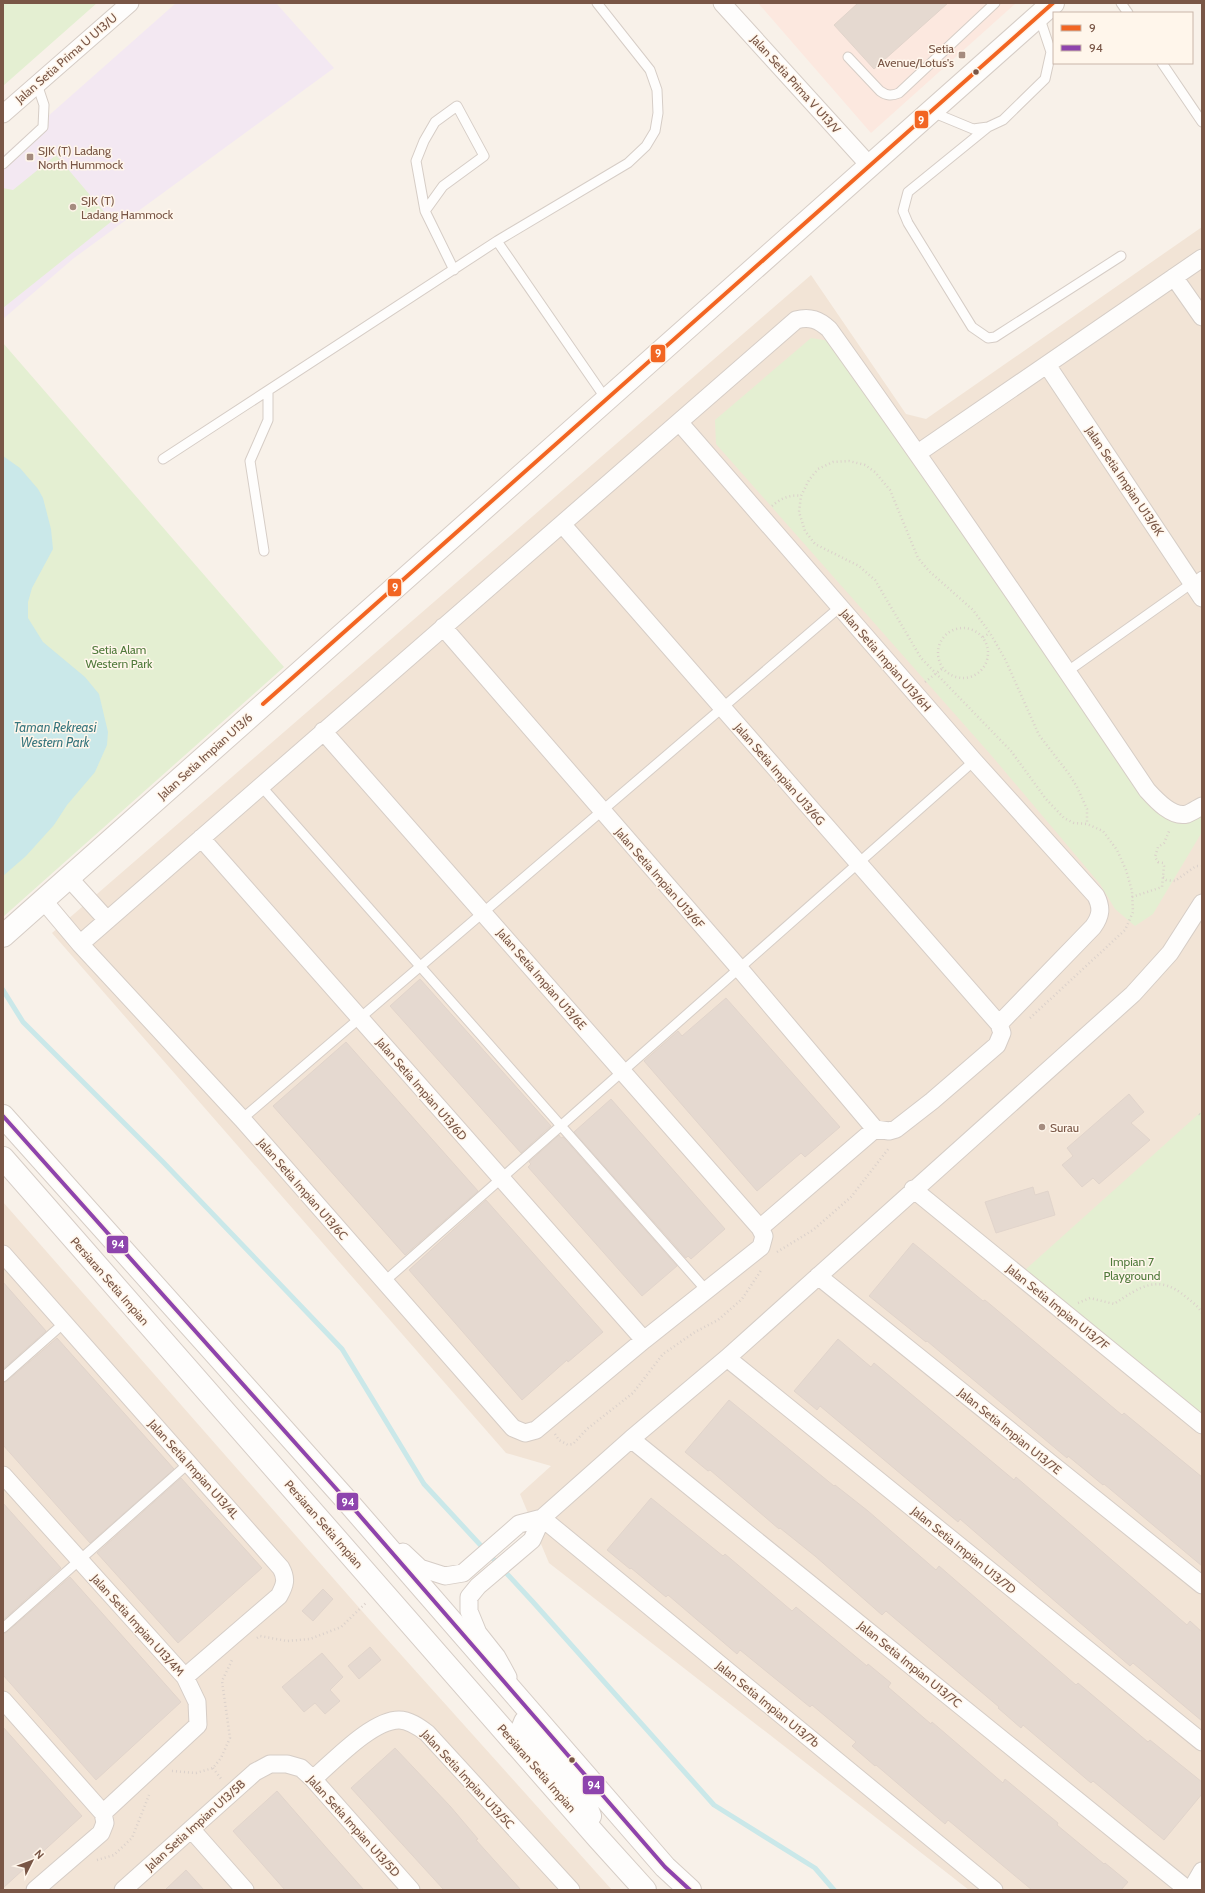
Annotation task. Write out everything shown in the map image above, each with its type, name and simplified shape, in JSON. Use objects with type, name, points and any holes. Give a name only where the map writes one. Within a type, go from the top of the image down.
[{"type":"street","name":"Jalan Setia Prima U U13/U","points":[[3,114],[130,3]]},
{"type":"street","name":"Jalan Setia Prima V U13/V","points":[[722,3],[870,166]]},
{"type":"street","name":"Jalan Setia Impian U13/6","points":[[3,936],[606,399],[1046,10]]},
{"type":"street","points":[[918,453],[1202,258]]},
{"type":"street","points":[[1174,277],[1202,317]]},
{"type":"street","points":[[80,944],[796,320],[809,318],[822,322],[829,329],[918,453],[1147,790],[1156,800],[1176,813],[1187,814],[1202,806]]},
{"type":"street","name":"Jalan Setia Impian U13/6K","points":[[1047,365],[1197,579],[1202,598]]},
{"type":"street","name":"Jalan Setia Impian U13/6H","points":[[679,422],[974,761],[1096,896],[1100,911],[1099,920],[999,1024]]},
{"type":"street","name":"Jalan Setia Impian U13/6G","points":[[562,524],[999,1024]]},
{"type":"street","name":"Jalan Setia Impian U13/6F","points":[[443,627],[739,968],[875,1130]]},
{"type":"street","name":"Jalan Setia Impian U13/6E","points":[[323,731],[760,1228]]},
{"type":"street","name":"Jalan Setia Impian U13/6D","points":[[201,838],[644,1340]]},
{"type":"street","points":[[68,877],[107,920]]},
{"type":"street","name":"Jalan Setia Impian U13/6C","points":[[43,900],[80,944],[242,1119],[513,1428],[525,1433],[536,1430],[547,1422]]},
{"type":"street","points":[[524,1705],[497,1657],[478,1633],[469,1611],[469,1597],[486,1579],[532,1540],[542,1518],[631,1439],[727,1358],[913,1189],[1133,994],[1170,953],[1202,902]]},
{"type":"street","points":[[547,1422],[644,1340],[761,1247],[764,1236],[760,1228],[875,1130],[888,1131],[896,1129],[932,1101],[997,1045],[1002,1033],[999,1024]]},
{"type":"street","points":[[3,1116],[348,1502],[665,1867],[690,1890]]},
{"type":"street","name":"Persiaran Setia Impian","points":[[3,1158],[598,1838],[646,1890]]},
{"type":"street","name":"Jalan Setia Impian U13/7F","points":[[913,1189],[1202,1426]]},
{"type":"street","name":"Jalan Setia Impian U13/4L","points":[[3,1254],[281,1568],[286,1576],[285,1585],[279,1596],[185,1677]]},
{"type":"street","name":"Jalan Setia Impian U13/7E","points":[[818,1276],[1202,1585]]},
{"type":"street","name":"Jalan Setia Impian U13/7D","points":[[727,1358],[1202,1742]]},
{"type":"street","name":"Jalan Setia Impian U13/7C","points":[[631,1439],[1190,1890]]},
{"type":"street","name":"Jalan Setia Impian U13/4M","points":[[3,1475],[185,1677],[197,1702],[198,1725],[103,1813]]},
{"type":"street","points":[[348,1502],[420,1568],[445,1576],[463,1572],[519,1524],[542,1518]]},
{"type":"street","name":"Jalan Setia Impian U13/7b","points":[[542,1518],[994,1890]]},
{"type":"street","points":[[3,1700],[103,1813],[105,1823],[101,1833],[35,1890]]},
{"type":"street","name":"Jalan Setia Impian U13/5C","points":[[313,1779],[370,1730],[388,1721],[401,1720],[417,1725],[427,1733],[571,1890]]},
{"type":"street","points":[[541,1725],[530,1721],[525,1722],[523,1727],[526,1735],[547,1755],[583,1799],[598,1838]]},
{"type":"street","name":"Jalan Setia Impian U13/5D","points":[[270,1764],[287,1764],[301,1768],[313,1779],[412,1890]]},
{"type":"street","name":"Jalan Setia Impian U13/5B","points":[[123,1890],[255,1772],[270,1764]]},
{"type":"street","points":[[191,1830],[245,1890]]},
{"type":"street","points":[[1190,1890],[1202,1871]]},
{"type":"lane","points":[[163,459],[268,392],[497,241],[628,163],[646,146],[655,131],[658,113],[657,90],[650,70],[597,3]]},
{"type":"lane","points":[[848,57],[880,91],[886,95],[899,93],[995,3]]},
{"type":"lane","points":[[1121,3],[1127,12]]},
{"type":"lane","points":[[1046,10],[1052,52],[1046,79],[1003,120],[988,127],[908,192],[904,211],[908,223],[972,326],[988,338],[995,337],[1121,256]]},
{"type":"lane","points":[[1163,64],[1202,122]]},
{"type":"lane","points":[[3,164],[43,127],[44,105],[37,84]]},
{"type":"lane","points":[[425,211],[443,186],[484,156],[457,106],[435,122],[424,141],[416,161],[425,211],[454,270]]},
{"type":"lane","points":[[931,112],[973,128],[988,127]]},
{"type":"lane","points":[[497,241],[606,399]]},
{"type":"lane","points":[[264,551],[250,462],[268,420],[268,392]]},
{"type":"lane","points":[[1068,672],[1197,579]]},
{"type":"lane","points":[[242,1119],[840,607]]},
{"type":"lane","points":[[385,1281],[974,761]]},
{"type":"lane","points":[[261,786],[706,1290]]},
{"type":"lane","points":[[3,1377],[64,1323]]},
{"type":"lane","points":[[3,1628],[189,1464]]},
{"type":"path","points":[[1029,1019],[1125,930],[1133,912],[1132,897],[1126,870],[1117,850],[1103,831],[1087,824],[1074,823],[1064,818],[1046,799],[1011,751],[935,675],[921,658],[875,580],[859,566],[816,544],[805,531],[799,512],[800,496],[809,480],[818,469],[833,462],[849,461],[865,465],[875,472],[890,490],[918,558],[929,571],[973,610],[990,633],[1019,686],[1039,735],[1069,774],[1077,787],[1087,809],[1087,824]]},
{"type":"path","points":[[762,516],[776,503],[785,498],[794,495],[800,496]]},
{"type":"path","points":[[959,628],[972,629],[983,637],[988,650],[986,662],[978,673],[966,678],[953,676],[943,668],[938,656],[940,643],[947,633],[959,628]]},
{"type":"path","points":[[983,637],[990,633]]},
{"type":"path","points":[[914,692],[943,668]]},
{"type":"path","points":[[1132,897],[1162,887],[1163,863],[1158,862],[1155,857],[1158,847],[1167,838],[1176,813]]},
{"type":"path","points":[[1162,877],[1166,880],[1175,881],[1196,866],[1202,866]]},
{"type":"path","points":[[775,1254],[813,1230],[851,1197],[893,1143]]},
{"type":"path","points":[[547,1422],[559,1440],[568,1445],[573,1444],[587,1429],[633,1393],[664,1354],[695,1332],[718,1320],[742,1299],[763,1266]]},
{"type":"path","points":[[1064,1312],[1069,1307],[1090,1298],[1114,1304],[1142,1286],[1160,1283],[1177,1290],[1202,1313]]},
{"type":"shaded area","name":"SJK (T) Ladang Hammock","points":[[176,3],[276,3],[334,68],[74,258],[3,319],[3,156]]},
{"type":"shaded area","points":[[758,3],[1016,3],[871,133]]},
{"type":"shaded area","points":[[1202,227],[1202,1890],[969,1890],[549,1563],[520,1494],[551,1466],[506,1453],[52,933],[811,275],[906,414],[926,419]]},
{"type":"shaded area","points":[[3,1202],[369,1619],[612,1890],[3,1890]]},
{"type":"green space","points":[[3,3],[97,3],[3,86]]},
{"type":"green space","points":[[56,155],[112,221],[3,308],[3,188],[13,190]]},
{"type":"green space","points":[[811,338],[830,341],[1144,798],[1176,811],[1202,798],[1202,832],[1153,914],[1135,926],[1115,909],[1100,884],[991,755],[716,444],[715,420]]},
{"type":"green space","name":"Setia Alam Western Park","points":[[3,343],[284,667],[3,917]]},
{"type":"green space","name":"Impian 7 Playground","points":[[1202,1111],[1202,1416],[1025,1270]]},
{"type":"water","name":"Taman Rekreasi Western Park","points":[[3,456],[20,468],[38,489],[43,498],[51,529],[53,549],[32,588],[28,602],[28,618],[43,642],[85,677],[99,694],[108,732],[107,745],[95,772],[67,805],[54,825],[26,856],[3,876]]},
{"type":"building","points":[[858,3],[948,3],[874,69],[834,25]]},
{"type":"building","points":[[420,979],[551,1126],[521,1153],[390,1006]]},
{"type":"building","points":[[726,998],[840,1127],[805,1157],[801,1153],[757,1191],[644,1061],[678,1031],[682,1036]]},
{"type":"building","points":[[346,1042],[478,1191],[405,1255],[273,1106]]},
{"type":"building","points":[[1129,1094],[1144,1112],[1131,1123],[1150,1140],[1099,1184],[1093,1178],[1082,1187],[1062,1165],[1073,1156],[1067,1148]]},
{"type":"building","points":[[611,1099],[725,1229],[691,1259],[688,1256],[686,1258],[574,1132]]},
{"type":"building","points":[[559,1135],[561,1138],[563,1137],[677,1266],[642,1296],[528,1167],[531,1164],[529,1162]]},
{"type":"building","points":[[1033,1187],[1035,1195],[1048,1191],[1055,1215],[996,1233],[985,1202]]},
{"type":"building","points":[[486,1200],[603,1332],[568,1362],[567,1360],[522,1400],[409,1270]]},
{"type":"building","points":[[913,1243],[983,1301],[985,1300],[1122,1415],[1124,1413],[1202,1477],[1202,1566],[1104,1484],[1103,1485],[1068,1456],[1067,1458],[927,1341],[926,1342],[869,1296]]},
{"type":"building","points":[[3,1282],[46,1331],[3,1369]]},
{"type":"building","points":[[57,1338],[174,1469],[90,1543],[3,1445],[3,1383]]},
{"type":"building","points":[[838,1339],[871,1367],[874,1363],[1014,1480],[1016,1477],[1187,1625],[1190,1621],[1202,1632],[1202,1721],[1133,1663],[1130,1666],[960,1519],[958,1522],[820,1406],[817,1410],[794,1391]]},
{"type":"building","points":[[729,1400],[834,1486],[835,1485],[868,1511],[936,1570],[939,1566],[1076,1685],[1078,1683],[1148,1742],[1150,1740],[1202,1782],[1202,1794],[1164,1840],[1093,1781],[1091,1783],[1023,1725],[1021,1728],[998,1708],[999,1707],[886,1611],[882,1615],[815,1556],[780,1528],[779,1529],[710,1470],[708,1471],[685,1452]]},
{"type":"building","points":[[181,1478],[262,1568],[178,1643],[97,1553]]},
{"type":"building","points":[[651,1498],[723,1556],[725,1554],[792,1611],[796,1607],[867,1666],[868,1664],[891,1683],[888,1687],[931,1724],[932,1722],[1003,1783],[1005,1779],[1058,1823],[1057,1825],[1128,1882],[1121,1890],[1032,1890],[948,1820],[945,1824],[852,1746],[856,1742],[812,1705],[810,1707],[740,1650],[737,1654],[668,1595],[666,1597],[607,1550]]},
{"type":"building","points":[[3,1503],[61,1568],[3,1620]]},
{"type":"building","points":[[70,1577],[181,1702],[96,1780],[3,1675],[3,1634]]},
{"type":"building","points":[[323,1589],[333,1599],[313,1621],[302,1611]]},
{"type":"building","points":[[370,1647],[381,1660],[359,1679],[348,1666]]},
{"type":"building","points":[[322,1653],[343,1677],[330,1690],[340,1701],[325,1714],[315,1703],[304,1712],[282,1687]]},
{"type":"building","points":[[3,1727],[82,1816],[3,1888]]},
{"type":"building","points":[[395,1748],[450,1806],[478,1839],[476,1840],[521,1890],[444,1890],[351,1788]]},
{"type":"building","points":[[277,1791],[364,1890],[285,1890],[233,1831]]},
{"type":"building","points":[[186,1870],[204,1890],[165,1890]]},
{"type":"waterway","points":[[3,990],[23,1022],[163,1162],[342,1349],[424,1484],[533,1602],[714,1805],[815,1868],[834,1890]]},
{"type":"transit line","name":"9","points":[[263,704],[1053,3]]},
{"type":"transit line","name":"94","points":[[3,1116],[348,1502],[665,1867],[690,1890]]},
{"type":"place","name":"Setia Avenue/Lotus's","points":[[962,55]]},
{"type":"place","name":"SJK (T) Ladang North Hummock","points":[[30,157]]},
{"type":"place","name":"SJK (T) Ladang Hammock","points":[[73,207]]},
{"type":"place","name":"Surau","points":[[1042,1127]]}]
